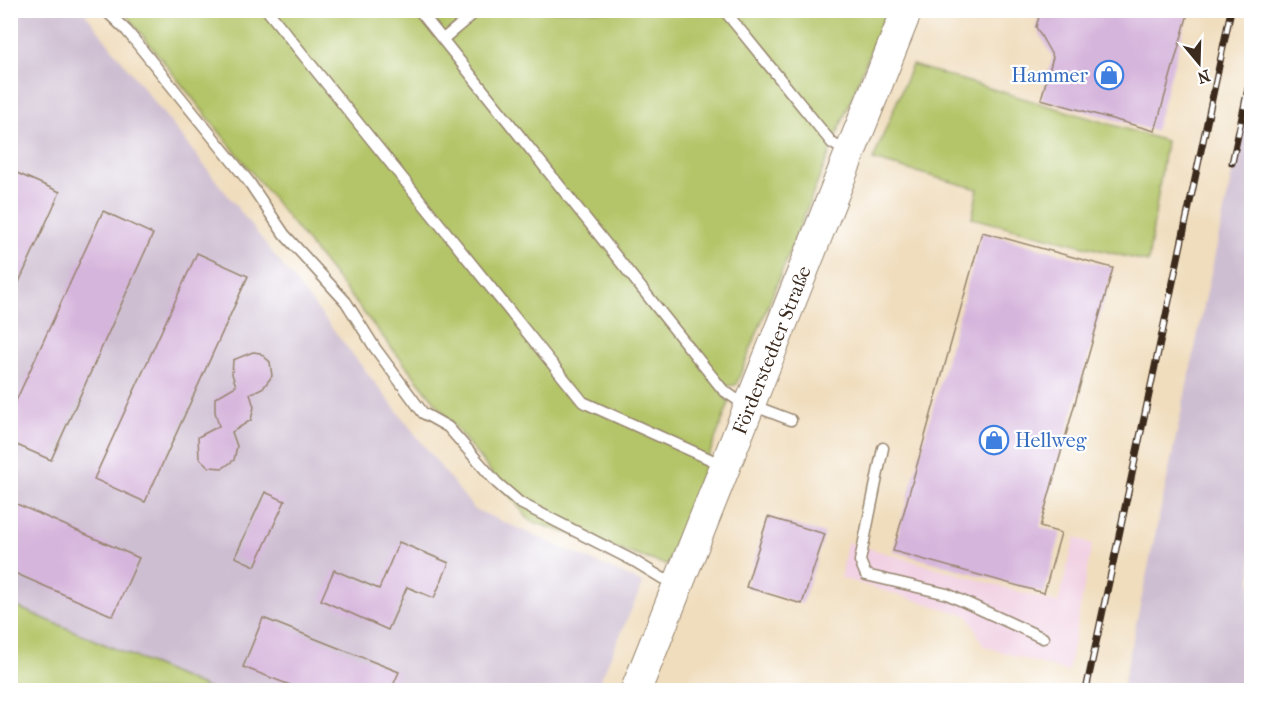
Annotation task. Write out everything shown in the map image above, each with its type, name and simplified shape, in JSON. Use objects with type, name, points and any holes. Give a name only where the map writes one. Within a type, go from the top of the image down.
[{"type":"main road","name":"Förderstedter Straße","points":[[636,690],[907,10]]},
{"type":"lane","points":[[105,10],[128,31],[227,156],[284,234],[346,302],[375,348],[423,412],[448,427],[497,483],[520,503],[634,561],[662,578],[678,583]]},
{"type":"lane","points":[[267,10],[583,402],[725,466]]},
{"type":"lane","points":[[419,10],[723,390],[749,405],[791,420]]},
{"type":"lane","points":[[443,39],[478,10]]},
{"type":"lane","points":[[724,10],[832,143],[850,153]]},
{"type":"lane","points":[[883,448],[860,561],[866,575],[947,594],[1043,638]]},
{"type":"shaded area","points":[[11,10],[83,11],[474,509],[643,583],[596,690],[210,690],[11,605]]},
{"type":"shaded area","points":[[1251,85],[1251,690],[1122,690]]},
{"type":"shaded area","points":[[1075,537],[1092,544],[1068,672],[983,646],[969,616],[841,578],[847,542],[1058,603]]},
{"type":"green space","points":[[123,11],[881,11],[885,15],[736,385],[725,386],[722,394],[729,403],[667,565],[530,521]]},
{"type":"green space","points":[[912,65],[1166,141],[1148,262],[972,218],[978,189],[873,160]]},
{"type":"green space","points":[[10,604],[212,690],[11,690]]},
{"type":"building","name":"Hammer","points":[[1041,10],[1189,10],[1155,131],[1041,99],[1053,57],[1036,27]]},
{"type":"building","points":[[10,170],[60,192],[10,302]]},
{"type":"building","points":[[103,211],[153,234],[51,460],[10,442],[10,414]]},
{"type":"building","name":"Hellweg","points":[[982,232],[1113,268],[1040,527],[1061,533],[1044,593],[893,551]]},
{"type":"building","points":[[197,253],[248,276],[145,502],[94,479]]},
{"type":"building","points":[[253,352],[260,353],[270,362],[272,376],[264,387],[250,394],[254,407],[251,420],[232,432],[237,446],[234,460],[223,468],[209,467],[199,458],[198,437],[219,426],[215,412],[215,398],[236,386],[232,374],[233,360]]},
{"type":"building","points":[[265,492],[285,501],[255,566],[235,557]]},
{"type":"building","points":[[10,501],[139,558],[113,616],[10,571]]},
{"type":"building","points":[[768,517],[825,534],[802,604],[746,587]]},
{"type":"building","points":[[399,542],[449,563],[434,598],[407,587],[388,630],[321,600],[334,570],[379,589]]},
{"type":"building","points":[[263,618],[399,672],[391,690],[303,690],[243,667]]},
{"type":"railway","points":[[1086,690],[1231,10]]},
{"type":"railway","points":[[1232,163],[1252,70]]},
{"type":"place","name":"Hammer","points":[[1109,75]]},
{"type":"place","name":"Hellweg","points":[[994,440]]}]
